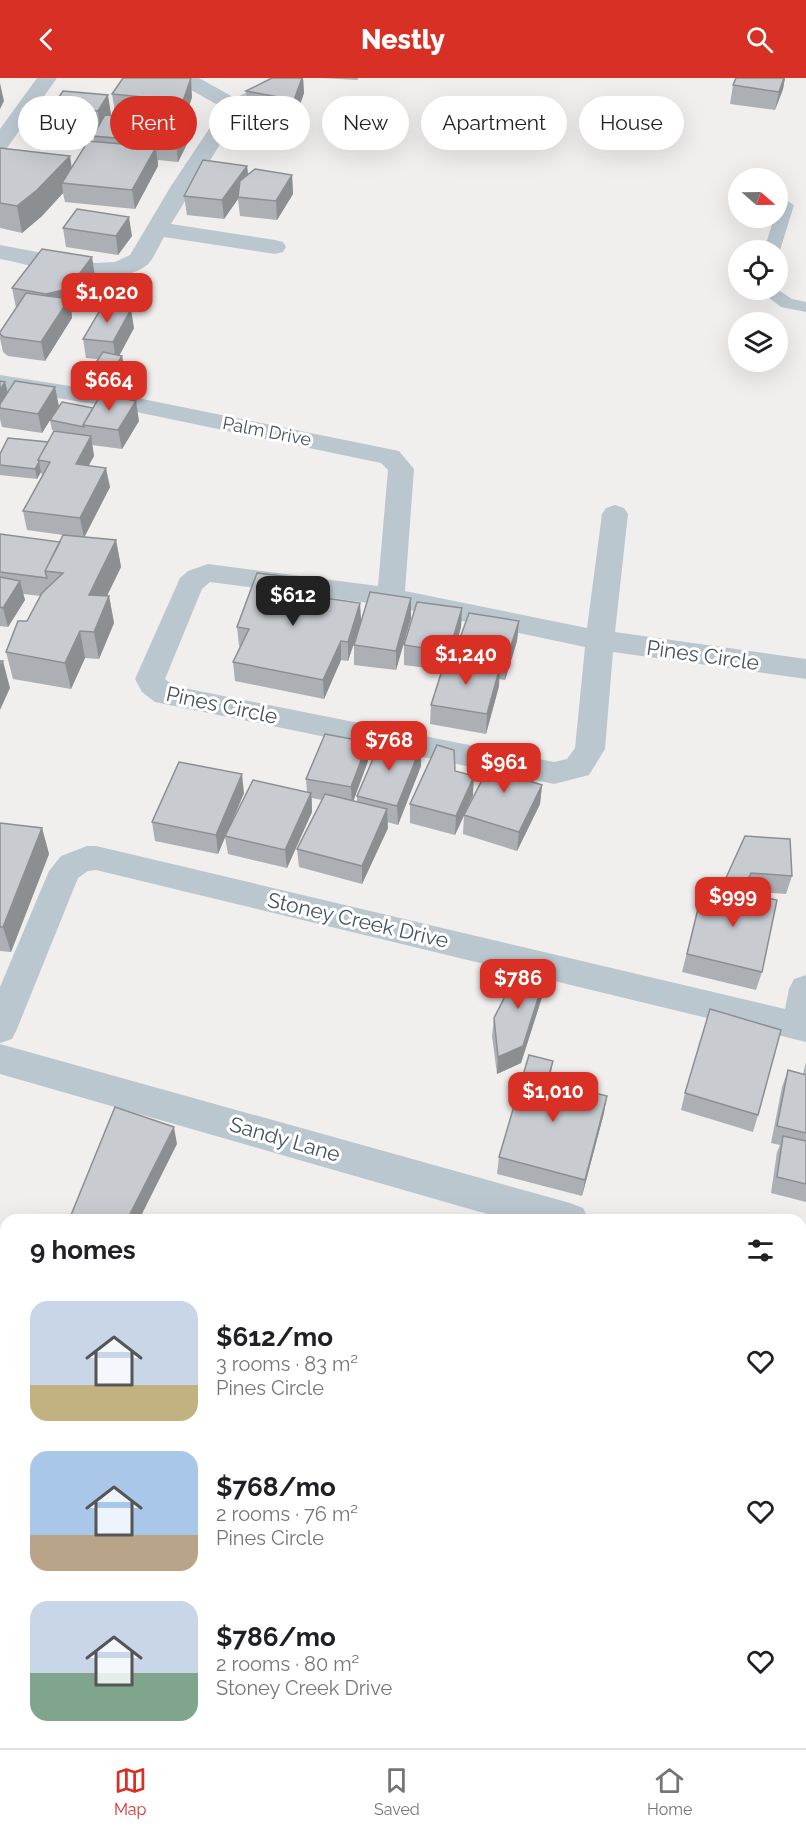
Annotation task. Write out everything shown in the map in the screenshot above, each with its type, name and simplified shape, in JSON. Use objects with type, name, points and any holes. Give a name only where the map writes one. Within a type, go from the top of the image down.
[{"type":"street","points":[[0,144],[47,78]]},
{"type":"street","points":[[184,78],[216,96]]},
{"type":"street","points":[[255,96],[292,78]]},
{"type":"street","points":[[0,252],[96,270],[119,269],[139,260],[209,146]]},
{"type":"street","points":[[157,229],[274,247]]},
{"type":"street","name":"Palm Drive","points":[[0,382],[108,399],[390,457],[401,469],[391,597]]},
{"type":"street","name":"Pines Circle","points":[[615,514],[600,640],[590,748],[578,766],[570,771],[554,772],[165,695],[152,685],[150,679],[190,585],[198,577],[208,573],[391,597],[600,640],[806,669]]},
{"type":"street","name":"Stoney Creek Drive","points":[[0,1029],[65,871],[74,862],[84,858],[96,858],[803,1027]]},
{"type":"street","points":[[803,1027],[806,989]]},
{"type":"street","name":"Sandy Lane","points":[[0,1059],[549,1214]]},
{"type":"lane","points":[[782,300],[806,307]]},
{"type":"building","points":[[123,78],[191,78],[185,96],[112,94]]},
{"type":"building","points":[[272,78],[302,78],[295,96],[273,96],[246,91]]},
{"type":"building","points":[[736,78],[784,78],[779,92],[733,85]]},
{"type":"building","points":[[63,91],[108,95],[98,111],[98,96],[60,96]]},
{"type":"building","points":[[105,115],[110,115],[110,137],[98,136],[98,127]]},
{"type":"building","points":[[98,142],[110,143],[110,150],[154,150],[132,190],[62,183],[82,150],[98,150]]},
{"type":"building","points":[[0,148],[70,156],[37,190],[17,206],[0,203]]},
{"type":"building","points":[[203,160],[247,166],[222,200],[184,196]]},
{"type":"building","points":[[255,169],[292,175],[276,201],[238,197],[240,181]]},
{"type":"building","points":[[77,209],[129,217],[116,236],[63,228]]},
{"type":"building","points":[[42,249],[92,257],[68,289],[46,294],[12,288]]},
{"type":"building","points":[[26,293],[69,299],[41,342],[4,337],[0,334]]},
{"type":"building","points":[[103,305],[131,309],[113,342],[83,339]]},
{"type":"building","points":[[103,352],[122,356],[115,367],[95,364]]},
{"type":"building","points":[[15,381],[55,387],[38,414],[0,408],[0,404]]},
{"type":"building","points":[[101,394],[136,401],[118,430],[83,425]]},
{"type":"building","points":[[62,402],[93,408],[84,427],[50,420]]},
{"type":"building","points":[[54,431],[91,436],[76,464],[106,468],[80,518],[23,511],[50,462],[38,460]]},
{"type":"building","points":[[8,438],[48,442],[35,469],[0,465],[0,454]]},
{"type":"building","points":[[0,534],[60,542],[45,571],[47,578],[0,572]]},
{"type":"building","points":[[63,535],[116,540],[89,595],[109,596],[94,632],[80,631],[65,663],[6,652],[18,621],[27,621],[42,593],[63,573],[45,571]]},
{"type":"building","points":[[257,573],[314,580],[318,597],[360,603],[348,642],[341,641],[323,680],[233,662],[249,629],[237,627]]},
{"type":"building","points":[[0,577],[20,581],[3,608],[0,607]]},
{"type":"building","points":[[370,592],[411,598],[396,651],[354,645]]},
{"type":"building","points":[[417,602],[462,608],[449,652],[404,645]]},
{"type":"building","points":[[469,613],[519,621],[506,661],[455,652]]},
{"type":"building","points":[[446,658],[500,667],[487,714],[431,705]]},
{"type":"building","points":[[325,734],[368,742],[351,787],[306,779]]},
{"type":"building","points":[[382,738],[421,747],[397,806],[357,796]]},
{"type":"building","points":[[437,745],[454,750],[455,771],[474,776],[456,816],[410,804]]},
{"type":"building","points":[[496,753],[531,764],[523,779],[542,785],[519,832],[464,815]]},
{"type":"building","points":[[179,762],[242,774],[216,835],[152,822]]},
{"type":"building","points":[[253,780],[311,793],[285,850],[225,836]]},
{"type":"building","points":[[325,794],[387,809],[362,866],[297,849]]},
{"type":"building","points":[[0,823],[42,828],[3,927],[0,927]]},
{"type":"building","points":[[745,836],[790,839],[792,876],[751,873],[747,882],[725,880]]},
{"type":"building","points":[[704,884],[777,900],[762,972],[687,954]]},
{"type":"building","points":[[521,965],[546,973],[523,1046],[498,1057],[494,1018]]},
{"type":"building","points":[[710,1009],[781,1030],[758,1115],[685,1093]]},
{"type":"building","points":[[529,1055],[553,1061],[547,1081],[607,1096],[585,1180],[499,1157]]},
{"type":"building","points":[[788,1070],[806,1075],[806,1133],[777,1126]]},
{"type":"building","points":[[115,1107],[174,1127],[130,1214],[71,1214]]},
{"type":"building","points":[[783,1136],[806,1141],[806,1184],[777,1177]]}]
